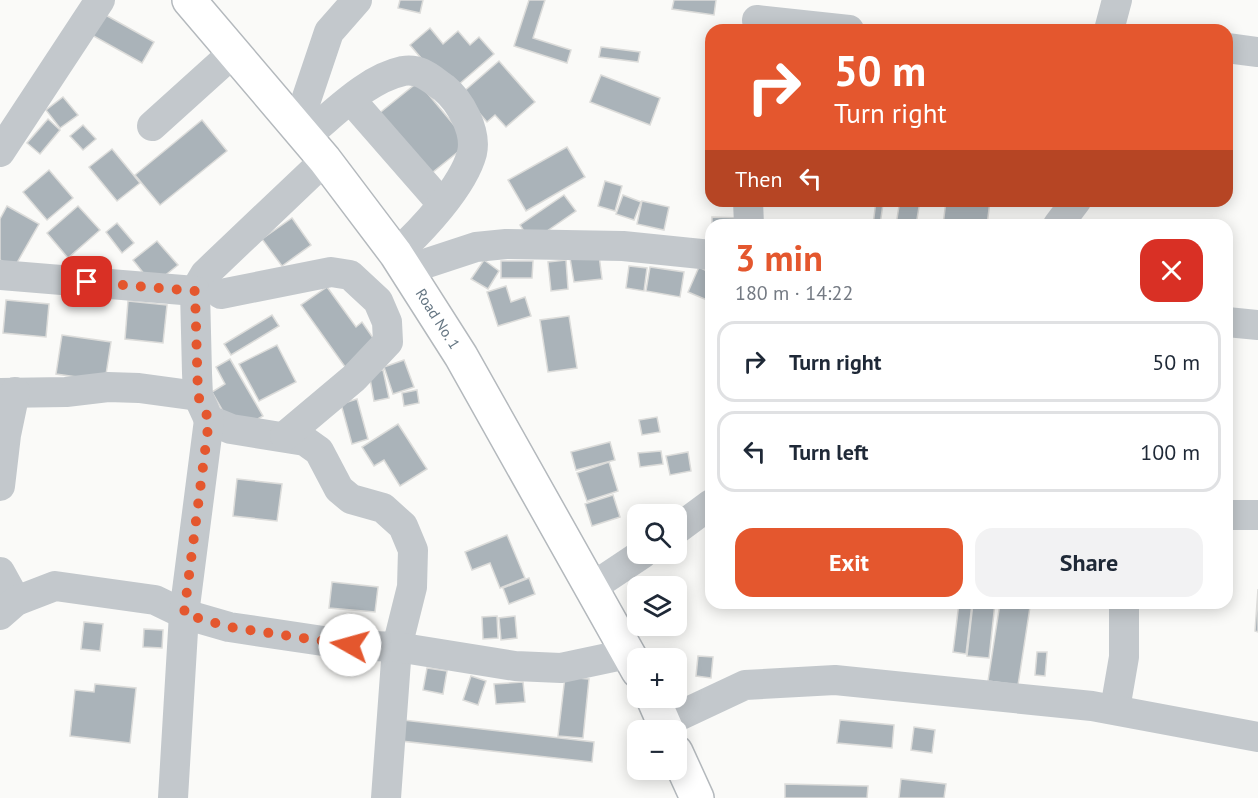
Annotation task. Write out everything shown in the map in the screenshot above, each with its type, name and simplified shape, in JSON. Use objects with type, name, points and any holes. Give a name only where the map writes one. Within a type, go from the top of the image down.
[{"type":"highway","name":"Road No. 1","points":[[189,0],[309,141],[401,262],[461,356],[627,653]]},
{"type":"highway","points":[[687,776],[697,798]]},
{"type":"street","points":[[0,152],[99,0]]},
{"type":"street","points":[[309,141],[330,33],[357,0]]},
{"type":"street","points":[[1111,24],[1117,0]]},
{"type":"street","points":[[758,17],[807,24]]},
{"type":"street","points":[[1233,49],[1258,52]]},
{"type":"street","points":[[152,126],[234,52]]},
{"type":"street","points":[[173,798],[184,614],[204,408],[208,293],[204,274],[309,141],[352,100],[377,81],[405,71],[423,72],[452,95],[468,122],[472,150],[466,169],[401,262]]},
{"type":"street","points":[[352,100],[442,204]]},
{"type":"street","points":[[401,262],[476,247],[506,244],[634,247],[705,254]]},
{"type":"street","points":[[0,275],[208,293],[331,272],[350,275],[378,301],[387,322],[388,342],[354,378],[285,436]]},
{"type":"street","points":[[1233,323],[1258,326]]},
{"type":"street","points":[[0,486],[8,393],[66,392],[108,387],[139,388],[204,408],[231,429],[306,441],[319,451],[339,489],[351,499],[383,508],[403,526],[413,550],[411,587],[397,647],[386,798]]},
{"type":"street","points":[[687,522],[705,508]]},
{"type":"street","points":[[1233,515],[1258,515]]},
{"type":"street","points":[[591,588],[627,564]]},
{"type":"street","points":[[0,572],[8,608],[55,586],[155,600],[184,614],[229,627],[284,637],[397,647],[515,666],[561,668],[627,662]]},
{"type":"street","points":[[1115,709],[1126,637],[1124,609]]},
{"type":"street","points":[[677,720],[745,685],[836,680],[1115,709],[1258,737]]},
{"type":"building","points":[[400,0],[423,0],[420,13],[398,8]]},
{"type":"building","points":[[529,0],[545,0],[533,38],[571,50],[567,63],[514,46]]},
{"type":"building","points":[[674,0],[716,0],[714,15],[672,9]]},
{"type":"building","points":[[102,13],[154,42],[142,63],[90,34]]},
{"type":"building","points":[[430,28],[443,44],[458,31],[470,45],[479,37],[494,54],[450,92],[410,45]]},
{"type":"building","points":[[601,47],[640,52],[638,62],[599,57]]},
{"type":"building","points":[[499,61],[535,102],[506,127],[495,115],[487,122],[462,93]]},
{"type":"building","points":[[601,75],[660,98],[650,125],[590,102]]},
{"type":"building","points":[[418,82],[469,143],[428,176],[377,115]]},
{"type":"building","points":[[63,97],[78,115],[60,128],[46,110]]},
{"type":"building","points":[[48,119],[60,130],[40,154],[27,143]]},
{"type":"building","points":[[202,120],[227,151],[160,205],[135,175]]},
{"type":"building","points":[[83,125],[96,139],[83,150],[70,136]]},
{"type":"building","points":[[567,147],[585,177],[526,211],[508,180]]},
{"type":"building","points":[[112,149],[140,183],[117,201],[89,167]]},
{"type":"building","points":[[49,170],[73,198],[47,220],[23,192]]},
{"type":"building","points":[[605,181],[622,186],[615,211],[598,206]]},
{"type":"building","points":[[564,195],[576,211],[531,242],[520,225]]},
{"type":"building","points":[[623,195],[641,202],[634,220],[616,214]]},
{"type":"building","points":[[642,201],[669,207],[664,230],[637,224]]},
{"type":"building","points":[[7,206],[39,224],[14,268],[0,260],[0,219]]},
{"type":"building","points":[[78,206],[100,230],[68,258],[47,233]]},
{"type":"building","points":[[875,207],[883,207],[881,219],[874,219]]},
{"type":"building","points":[[899,207],[919,207],[917,219],[897,219]]},
{"type":"building","points":[[945,207],[989,207],[988,219],[944,219]]},
{"type":"building","points":[[712,217],[741,218],[741,219],[712,219]]},
{"type":"building","points":[[292,218],[311,245],[282,266],[262,239]]},
{"type":"building","points":[[117,223],[134,243],[122,253],[106,232]]},
{"type":"building","points":[[157,241],[178,265],[153,285],[133,260]]},
{"type":"building","points":[[599,255],[602,279],[574,282],[570,258]]},
{"type":"building","points":[[484,260],[499,271],[488,289],[471,279]]},
{"type":"building","points":[[566,260],[568,289],[551,291],[548,262]]},
{"type":"building","points":[[501,261],[533,261],[532,278],[501,278]]},
{"type":"building","points":[[629,266],[647,268],[644,291],[626,288]]},
{"type":"building","points":[[650,267],[684,272],[680,297],[646,291]]},
{"type":"building","points":[[699,267],[705,270],[705,299],[688,292]]},
{"type":"building","points":[[506,286],[511,302],[525,297],[531,316],[498,326],[487,292]]},
{"type":"building","points":[[327,287],[356,327],[362,322],[380,348],[348,371],[301,305]]},
{"type":"building","points":[[6,300],[49,304],[46,337],[3,333]]},
{"type":"building","points":[[128,301],[167,305],[163,343],[125,339]]},
{"type":"building","points":[[272,315],[279,326],[231,355],[224,344]]},
{"type":"building","points":[[569,316],[577,368],[548,372],[540,320]]},
{"type":"building","points":[[62,335],[111,342],[105,381],[56,374]]},
{"type":"building","points":[[277,345],[296,382],[259,401],[239,364]]},
{"type":"building","points":[[230,359],[263,416],[235,432],[212,392],[225,384],[216,367]]},
{"type":"building","points":[[404,360],[414,387],[393,394],[384,367]]},
{"type":"building","points":[[383,370],[389,398],[374,401],[369,373]]},
{"type":"building","points":[[417,390],[419,403],[404,406],[402,393]]},
{"type":"building","points":[[357,399],[368,439],[352,444],[341,404]]},
{"type":"building","points":[[657,417],[660,432],[642,435],[639,420]]},
{"type":"building","points":[[398,424],[427,469],[400,486],[384,460],[374,466],[362,447]]},
{"type":"building","points":[[610,442],[615,460],[576,470],[571,452]]},
{"type":"building","points":[[661,451],[663,464],[640,467],[638,453]]},
{"type":"building","points":[[688,452],[691,471],[670,475],[666,456]]},
{"type":"building","points":[[609,462],[618,491],[587,501],[577,473]]},
{"type":"building","points":[[237,479],[282,484],[277,521],[233,516]]},
{"type":"building","points":[[613,495],[620,517],[592,526],[585,504]]},
{"type":"building","points":[[507,535],[525,578],[500,588],[490,563],[472,570],[465,552]]},
{"type":"building","points":[[529,578],[535,594],[509,604],[503,588]]},
{"type":"building","points":[[332,582],[378,587],[375,612],[329,608]]},
{"type":"building","points":[[1258,589],[1258,632],[1255,631]]},
{"type":"building","points":[[958,609],[971,609],[966,654],[953,652]]},
{"type":"building","points":[[972,609],[994,609],[989,658],[967,656]]},
{"type":"building","points":[[999,609],[1030,609],[1018,685],[988,681]]},
{"type":"building","points":[[497,616],[498,638],[483,639],[482,617]]},
{"type":"building","points":[[515,616],[517,638],[501,640],[499,618]]},
{"type":"building","points":[[84,622],[103,624],[100,651],[81,649]]},
{"type":"building","points":[[144,629],[163,630],[162,648],[143,647]]},
{"type":"building","points":[[1037,652],[1047,652],[1045,676],[1035,675]]},
{"type":"building","points":[[698,656],[713,657],[711,678],[696,676]]},
{"type":"building","points":[[427,668],[447,671],[443,694],[423,690]]},
{"type":"building","points":[[471,676],[486,681],[478,705],[463,700]]},
{"type":"building","points":[[565,677],[589,679],[583,738],[558,736]]},
{"type":"building","points":[[523,682],[525,702],[496,704],[494,684]]},
{"type":"building","points":[[95,684],[136,688],[130,743],[70,736],[75,690],[94,692]]},
{"type":"building","points":[[403,720],[594,742],[592,762],[401,741]]},
{"type":"building","points":[[840,720],[894,725],[892,748],[837,743]]},
{"type":"building","points":[[914,727],[935,730],[932,753],[911,750]]},
{"type":"building","points":[[901,779],[946,784],[944,798],[899,798]]},
{"type":"building","points":[[785,784],[868,786],[867,798],[785,798]]},
{"type":"route","points":[[87,282],[195,291],[198,396],[209,420],[184,614],[229,627],[350,645]]}]
